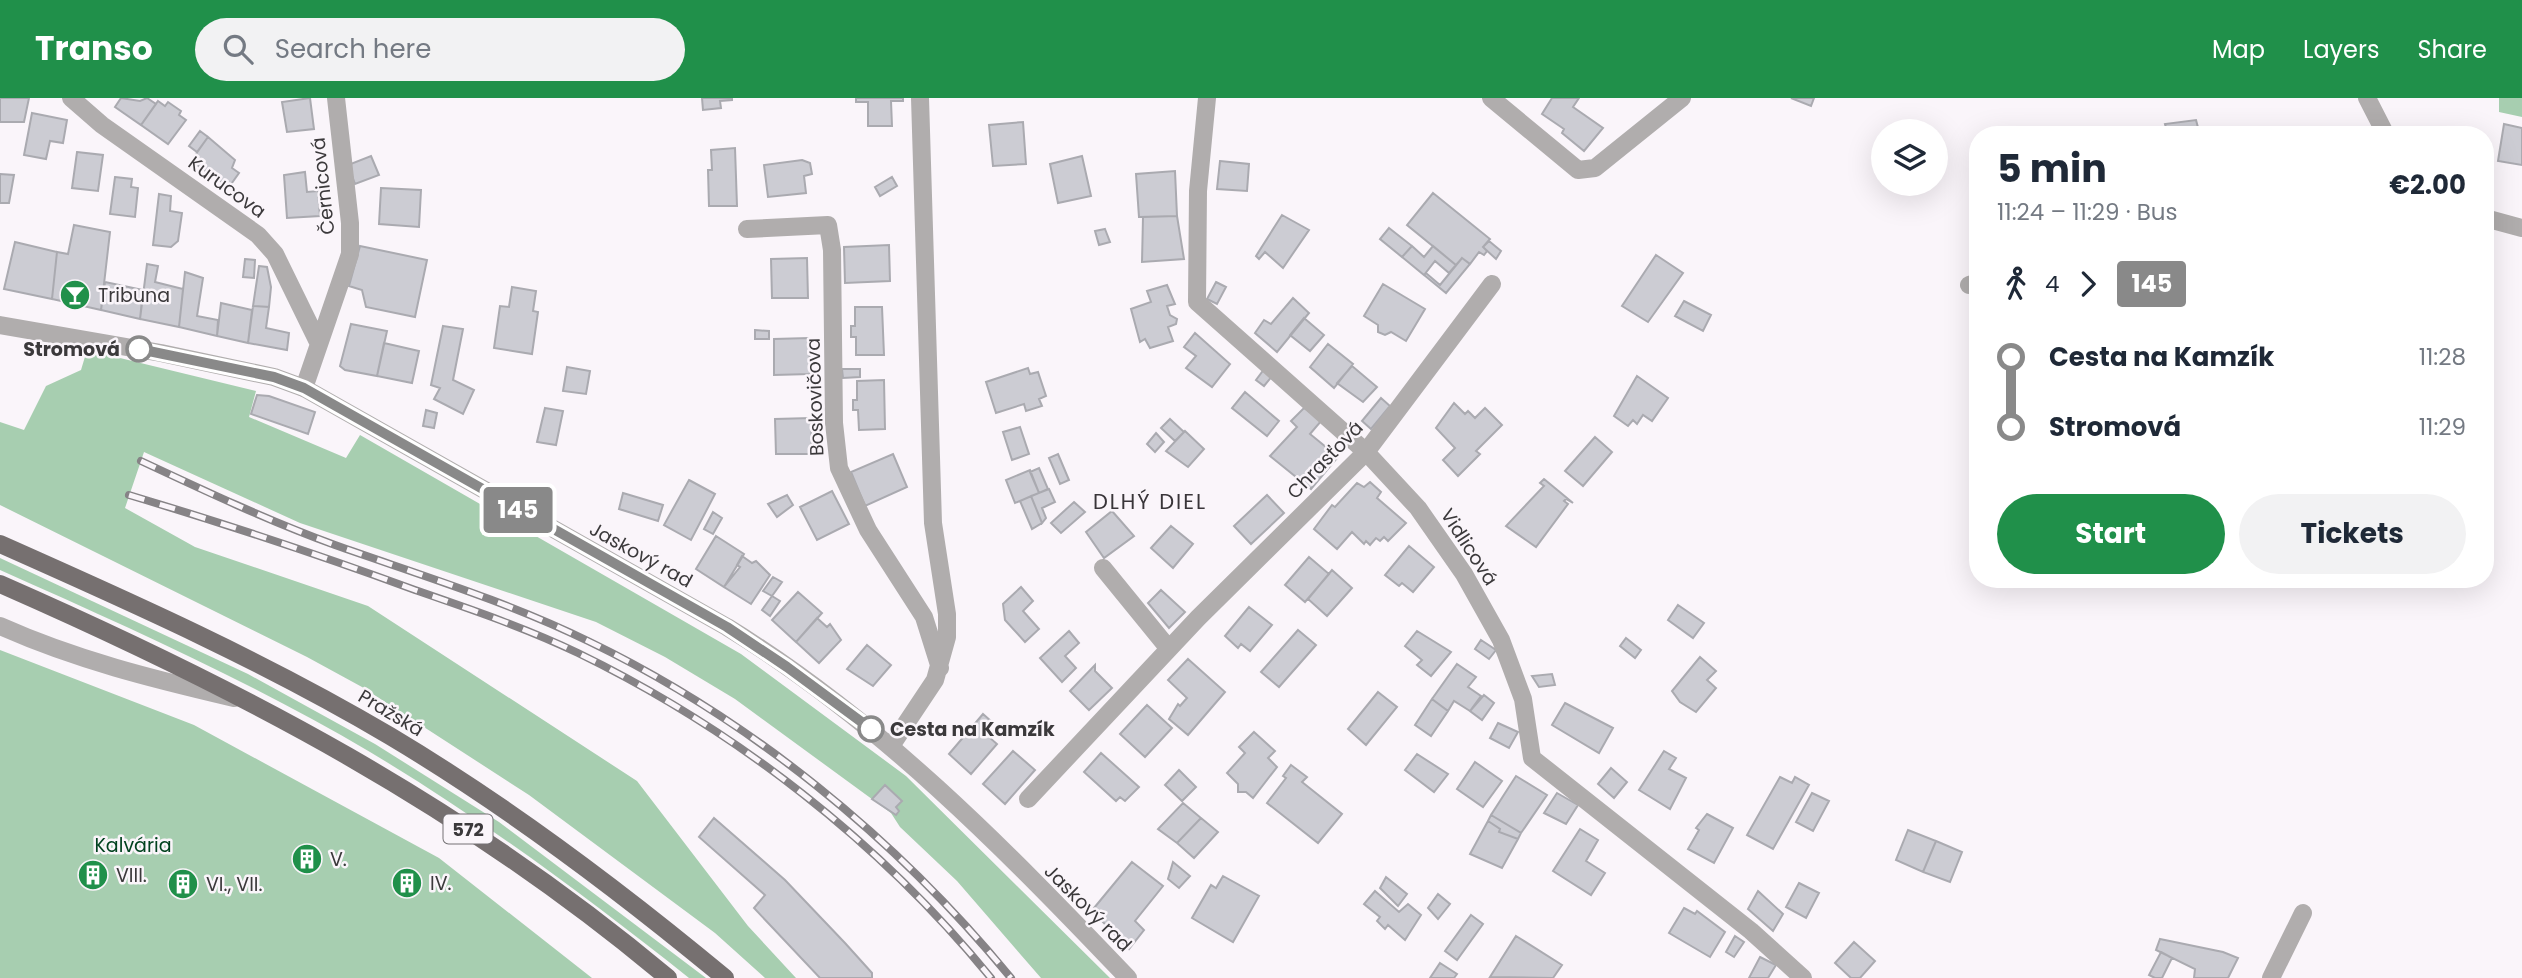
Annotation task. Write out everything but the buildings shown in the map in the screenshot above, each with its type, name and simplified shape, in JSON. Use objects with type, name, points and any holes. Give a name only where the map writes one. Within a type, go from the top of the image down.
[{"type":"main road","name":"Pražská","points":[[0,544],[270,669],[391,737],[548,839],[725,978]]},
{"type":"main road","name":"572","points":[[0,584],[175,662],[319,738],[436,808],[583,910],[668,978]]},
{"type":"street","name":"Kurucova","points":[[71,98],[102,125],[258,235],[275,254],[318,344]]},
{"type":"street","name":"Černicová","points":[[304,388],[350,254],[350,223],[336,98]]},
{"type":"street","points":[[891,746],[920,707],[940,668],[947,637],[947,614],[933,523],[919,98]]},
{"type":"street","name":"Vidlicová","points":[[1207,98],[1198,191],[1197,302],[1366,452],[1419,508],[1464,574],[1501,640],[1522,699],[1532,758],[1751,932],[1803,978]]},
{"type":"street","points":[[1491,98],[1578,170],[1595,168],[1682,98]]},
{"type":"street","points":[[2367,98],[2381,126]]},
{"type":"street","points":[[2494,220],[2522,228]]},
{"type":"street","name":"Boskovičova","points":[[747,229],[828,225],[832,250],[835,436],[839,468],[868,530],[924,617],[940,668]]},
{"type":"street","name":"Chrasťová","points":[[1028,799],[1169,649],[1366,452],[1492,284]]},
{"type":"street","name":"Jaskový rad","points":[[0,326],[160,353],[274,377],[304,388],[727,627],[787,667],[891,746],[966,815],[1128,978]]},
{"type":"street","points":[[0,536],[19,552]]},
{"type":"street","points":[[1104,568],[1169,649]]},
{"type":"street","points":[[0,626],[54,650],[125,673],[253,702]]},
{"type":"street","points":[[2271,978],[2303,913]]},
{"type":"green space","points":[[2499,98],[2522,98],[2522,117],[2499,112]]},
{"type":"green space","points":[[87,350],[256,391],[249,417],[346,458],[360,435],[741,654],[906,776],[1110,978],[1041,978],[957,881],[900,827],[891,813],[735,699],[665,657],[596,622],[300,523],[144,452],[125,508],[195,547],[368,606],[637,781],[748,926],[796,978],[765,978],[715,933],[529,795],[362,687],[0,505],[0,422],[24,430],[46,386],[81,370]]},
{"type":"green space","points":[[0,558],[248,674],[375,744],[499,822],[706,978],[689,978],[533,860],[453,804],[370,752],[234,678],[0,570]]},
{"type":"green space","name":"Kalvária","points":[[0,650],[194,725],[439,858],[592,978],[0,978]]},
{"type":"railway","points":[[141,461],[310,536],[526,613],[648,672],[763,745],[818,787],[920,878],[1011,978]]},
{"type":"railway","points":[[129,495],[308,552],[498,619],[578,653],[637,683],[694,717],[802,793],[902,881],[948,928],[991,978]]},
{"type":"bus line","name":"145","points":[[139,349],[274,377],[304,388],[727,627],[871,729]]},
{"type":"place","name":"Tribuna","points":[[75,295]]},
{"type":"place","name":"Stromová","points":[[139,349]]},
{"type":"place","name":"Cesta na Kamzík","points":[[871,729]]},
{"type":"place","name":"V.","points":[[307,859]]},
{"type":"place","name":"VIII.","points":[[93,875]]},
{"type":"place","name":"IV.","points":[[407,883]]},
{"type":"place","name":"VI., VII.","points":[[183,884]]},
{"type":"district","name":"DLHÝ DIEL","points":[[1150,501]]}]
